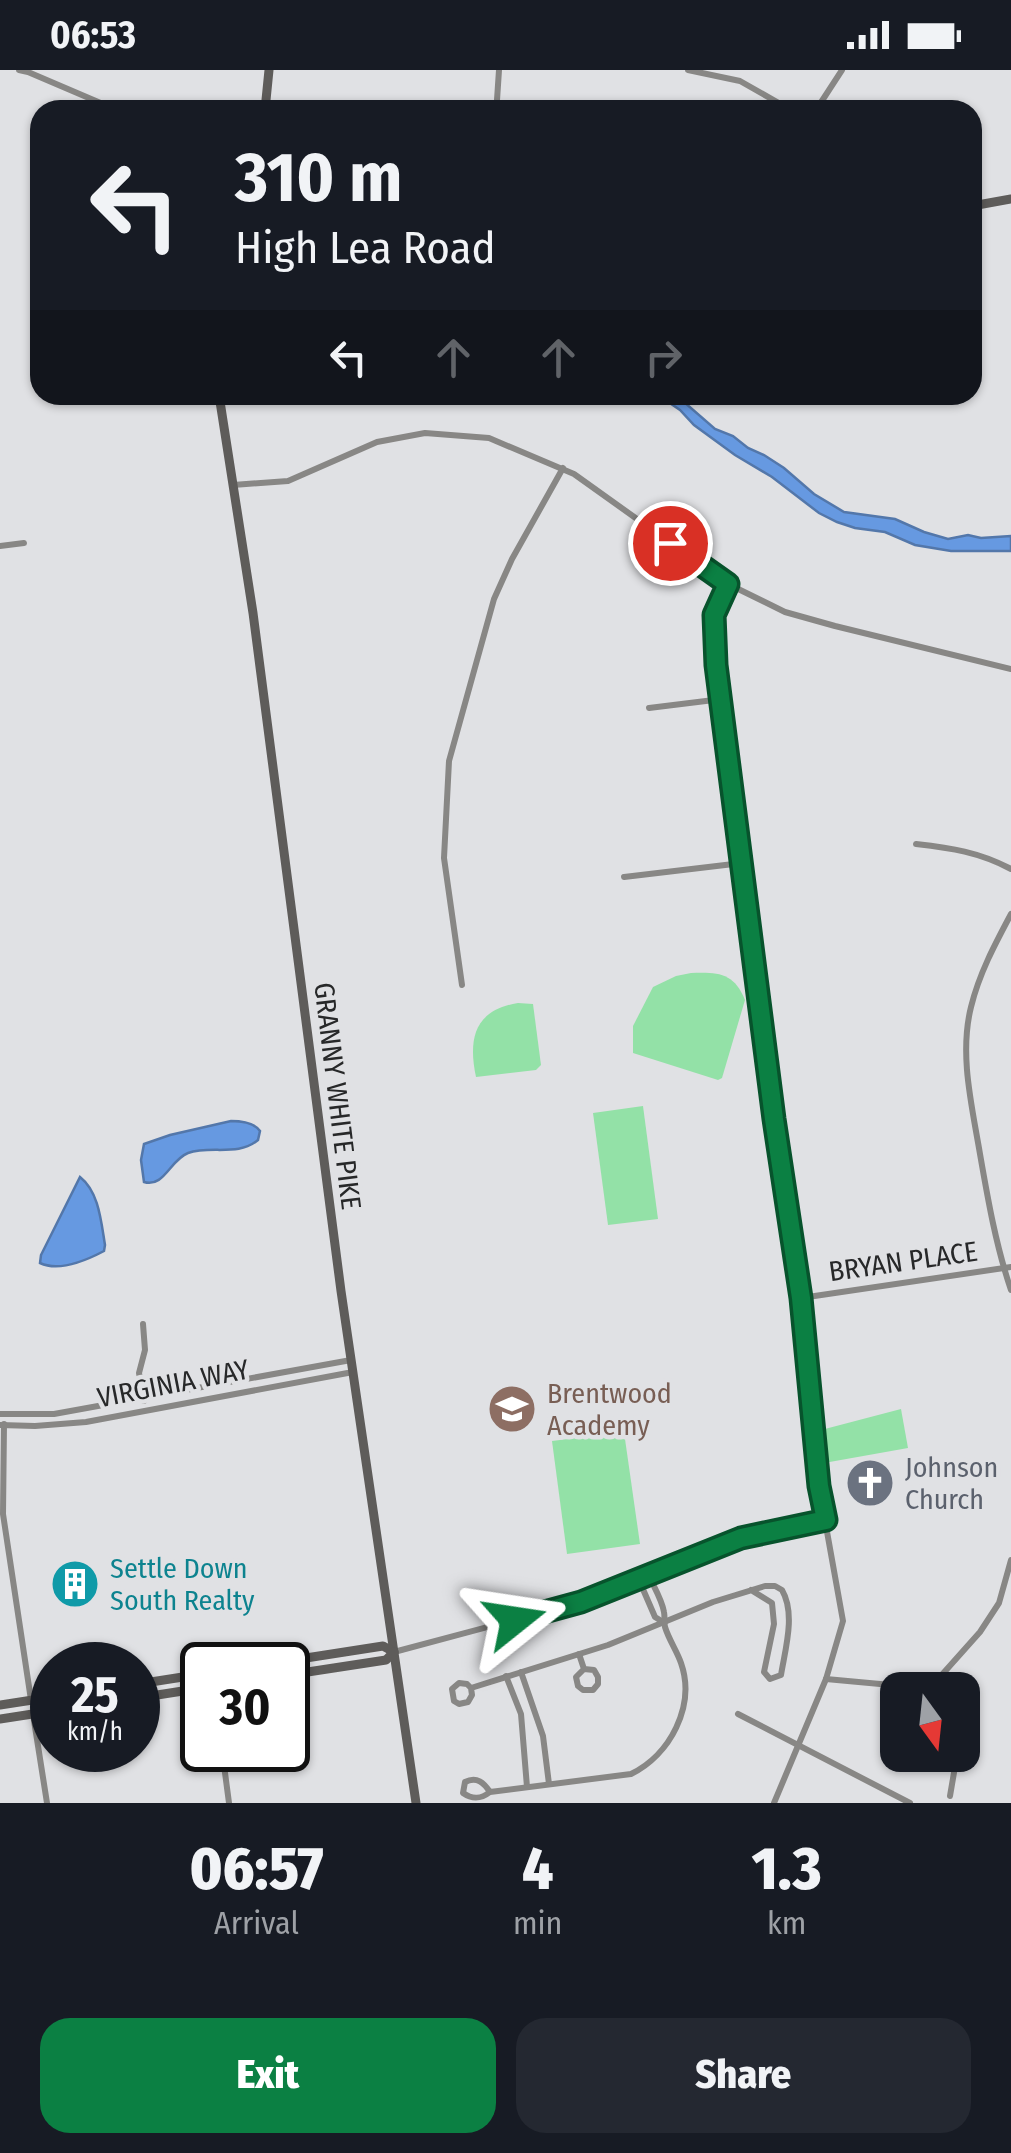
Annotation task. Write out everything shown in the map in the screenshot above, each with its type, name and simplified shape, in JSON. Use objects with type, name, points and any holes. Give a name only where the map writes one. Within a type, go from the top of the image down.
[{"type":"main road","points":[[266,100],[270,70]]},
{"type":"main road","points":[[982,204],[1011,199]]},
{"type":"main road","name":"GRANNY WHITE PIKE","points":[[220,405],[253,613],[307,1039],[416,1803]]},
{"type":"main road","points":[[310,1657],[383,1646],[394,1652],[386,1660],[310,1672]]},
{"type":"main road","points":[[0,1705],[30,1700]]},
{"type":"main road","points":[[0,1719],[30,1714]]},
{"type":"street","points":[[18,70],[94,100]]},
{"type":"street","points":[[497,100],[499,70]]},
{"type":"street","points":[[688,70],[740,81],[773,100]]},
{"type":"street","points":[[822,100],[842,70]]},
{"type":"street","points":[[232,485],[288,482],[378,442],[425,433],[489,438],[574,474],[728,584],[785,612],[1011,669]]},
{"type":"street","points":[[462,985],[444,858],[449,761],[494,599],[563,468]]},
{"type":"street","points":[[0,546],[24,543]]},
{"type":"street","points":[[728,584],[714,615],[716,665],[801,1298],[819,1486],[842,1621],[826,1680],[774,1803]]},
{"type":"street","points":[[649,708],[722,699]]},
{"type":"street","points":[[916,844],[960,848],[1011,868]]},
{"type":"street","points":[[624,877],[742,862]]},
{"type":"street","points":[[1011,914],[989,955],[970,1009],[966,1053],[988,1196],[1011,1290]]},
{"type":"street","name":"BRYAN PLACE","points":[[801,1298],[1008,1268]]},
{"type":"street","points":[[144,1324],[145,1350],[139,1373],[146,1410]]},
{"type":"street","name":"VIRGINIA WAY","points":[[2,1414],[54,1414],[351,1360]]},
{"type":"street","name":"VIRGINIA WAY","points":[[2,1425],[54,1426],[353,1372]]},
{"type":"street","points":[[2,1414],[2,1514],[30,1694]]},
{"type":"street","points":[[394,1652],[581,1602],[741,1538],[826,1520]]},
{"type":"street","points":[[943,1672],[999,1604],[1011,1560]]},
{"type":"street","points":[[490,1792],[631,1774],[648,1766],[658,1755],[681,1717],[686,1685],[649,1576]]},
{"type":"street","points":[[639,1580],[654,1617],[664,1623]]},
{"type":"street","points":[[471,1688],[608,1646],[713,1602],[770,1586],[778,1588],[786,1598],[788,1612],[781,1675],[770,1679],[764,1672],[774,1624],[772,1603]]},
{"type":"street","points":[[751,1590],[788,1612]]},
{"type":"street","points":[[579,1654],[584,1669]]},
{"type":"street","points":[[520,1672],[543,1736],[550,1784]]},
{"type":"street","points":[[506,1676],[521,1714],[527,1787]]},
{"type":"street","points":[[826,1680],[880,1684]]},
{"type":"street","points":[[738,1714],[910,1803]]},
{"type":"street","points":[[42,1772],[47,1803]]},
{"type":"street","points":[[225,1772],[229,1803]]},
{"type":"street","points":[[950,1796],[954,1772]]},
{"type":"green space","points":[[691,973],[730,979],[745,1000],[722,1078],[718,1080],[633,1053],[633,1026],[653,987]]},
{"type":"green space","points":[[518,1003],[533,1004],[541,1065],[536,1070],[476,1077],[473,1050],[477,1028],[492,1012]]},
{"type":"green space","points":[[643,1106],[658,1219],[608,1225],[593,1113]]},
{"type":"green space","points":[[901,1409],[908,1448],[824,1463],[821,1430]]},
{"type":"green space","points":[[624,1432],[640,1544],[567,1554],[552,1441]]},
{"type":"water","points":[[673,405],[687,405],[715,429],[764,455],[844,512],[895,519],[948,539],[968,535],[1011,536],[1011,551],[951,551],[915,545],[885,532],[837,522],[735,455]]},
{"type":"water","points":[[231,1121],[254,1126],[260,1131],[258,1140],[242,1148],[188,1153],[157,1181],[144,1182],[144,1144]]},
{"type":"water","points":[[80,1177],[98,1208],[104,1251],[64,1266],[40,1263],[41,1255]]},
{"type":"place","name":"Brentwood Academy","points":[[512,1409]]},
{"type":"place","name":"Johnson Church","points":[[870,1483]]},
{"type":"place","name":"Settle Down South Realty","points":[[75,1584]]},
{"type":"route","points":[[515,1620],[581,1602],[741,1538],[826,1520],[819,1486],[801,1298],[716,665],[714,615],[728,584],[670,543]]}]
